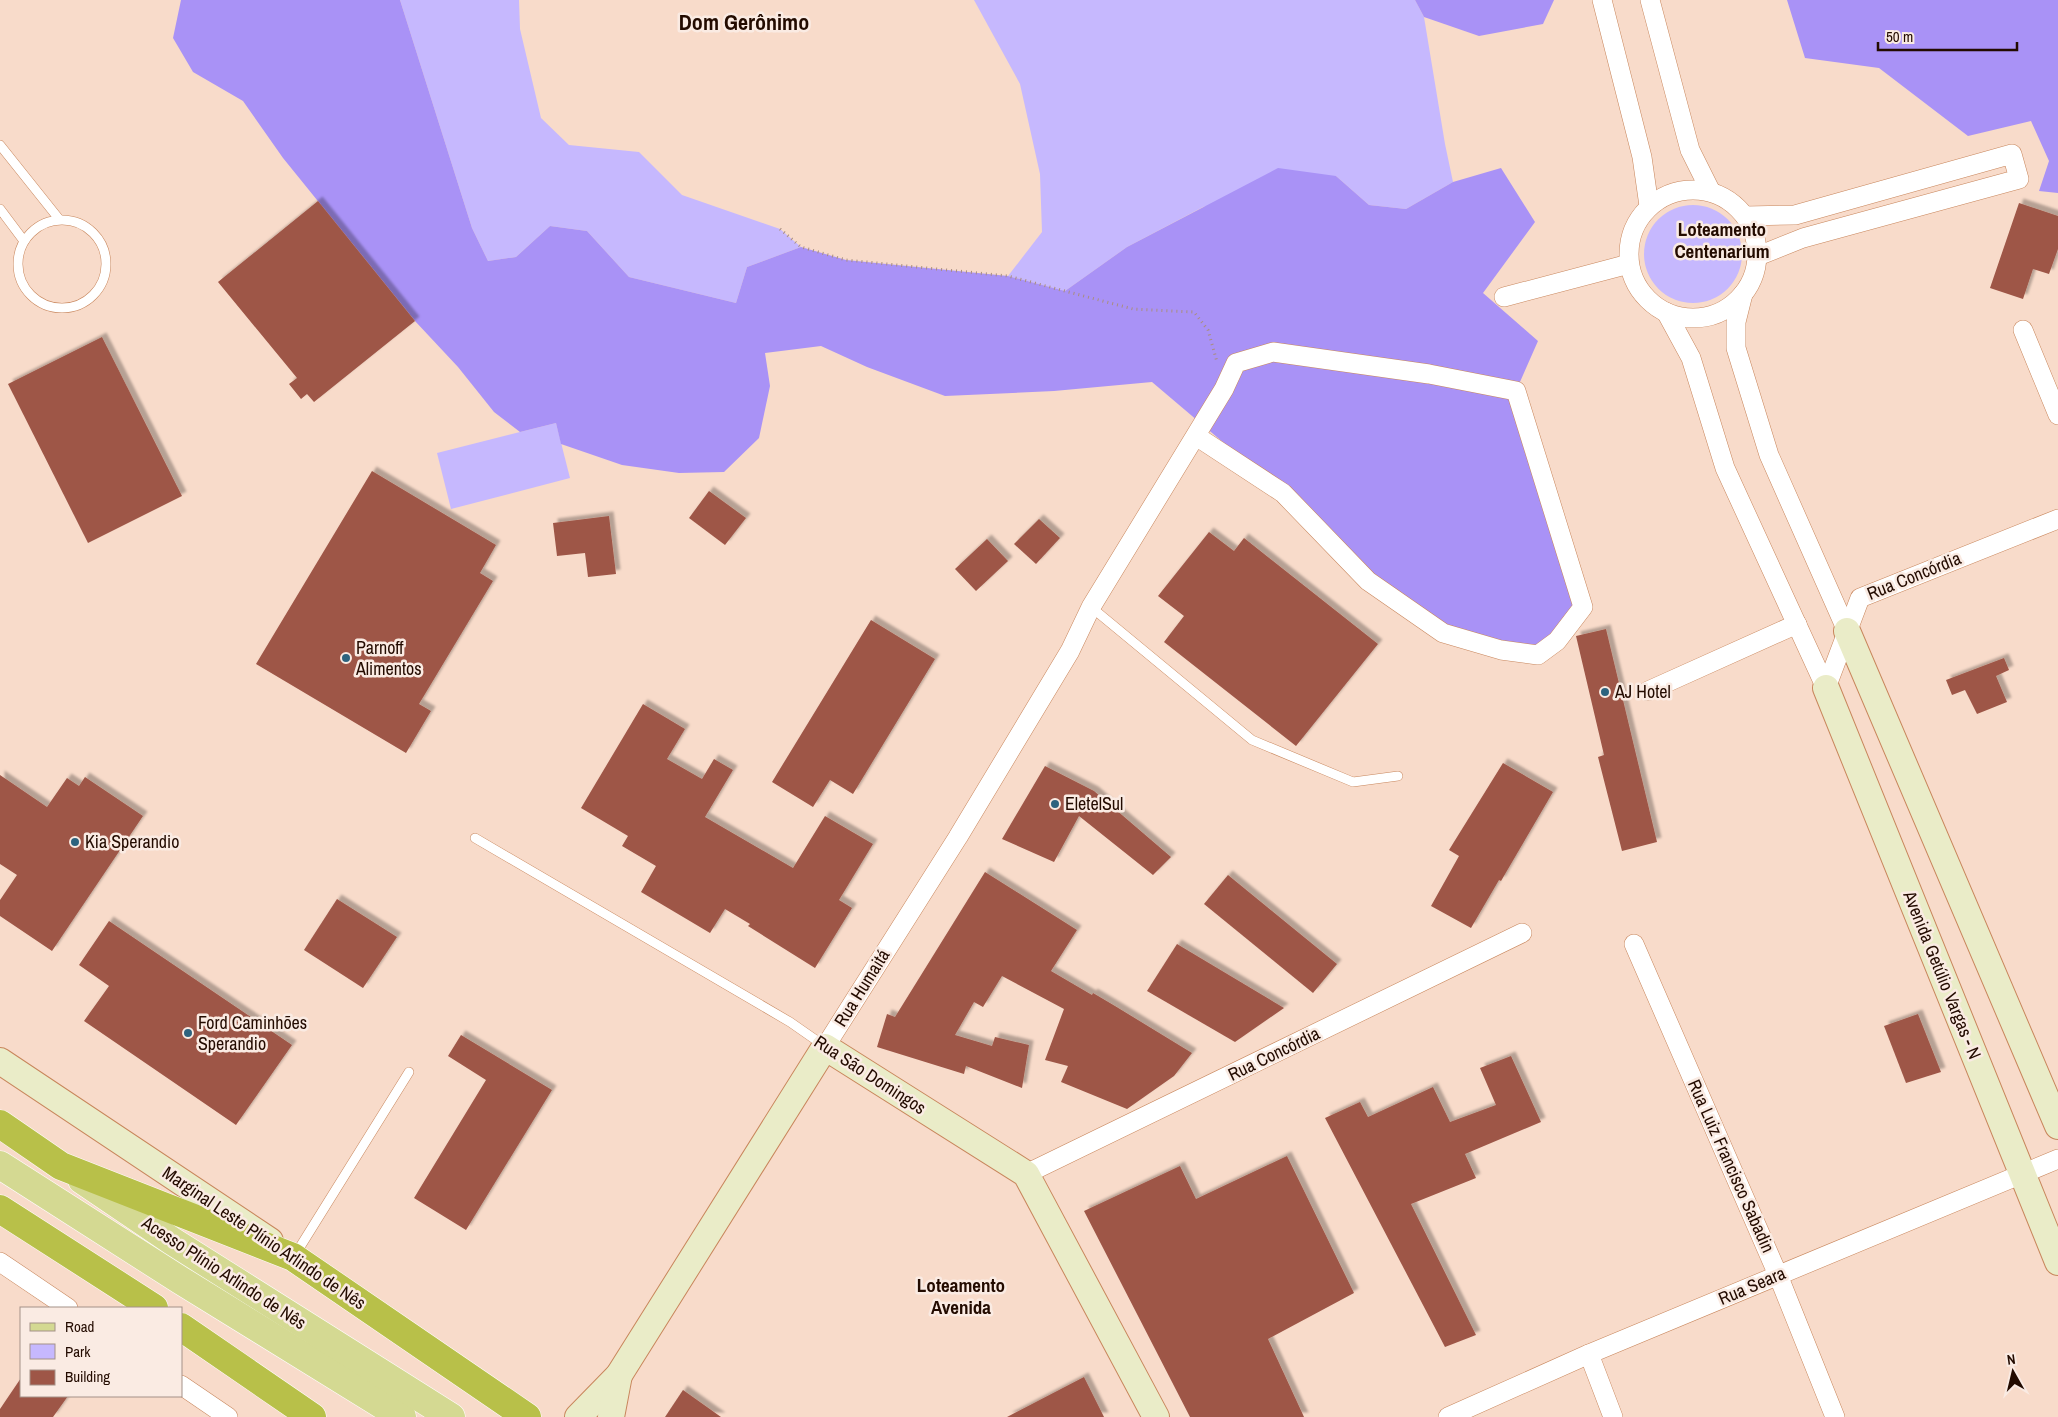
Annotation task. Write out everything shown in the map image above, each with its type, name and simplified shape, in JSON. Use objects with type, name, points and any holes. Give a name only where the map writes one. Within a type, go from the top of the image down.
[{"type":"highway","name":"Acesso Plínio Arlindo de Nês","points":[[0,1124],[61,1166]]},
{"type":"highway","points":[[61,1166],[293,1257]]},
{"type":"highway","points":[[0,1209],[152,1307]]},
{"type":"highway","name":"Marginal Leste Plínio Arlindo de Nês","points":[[293,1257],[528,1417]]},
{"type":"highway","points":[[182,1328],[312,1417]]},
{"type":"main road","name":"Acesso Plínio Arlindo de Nês","points":[[0,1165],[180,1280],[402,1417]]},
{"type":"main road","name":"Acesso Plínio Arlindo de Nês","points":[[61,1166],[172,1241],[451,1417]]},
{"type":"street","points":[[1602,0],[1642,157],[1650,206]]},
{"type":"street","points":[[1650,0],[1690,150],[1711,192]]},
{"type":"street","points":[[1746,216],[1795,215],[2012,154],[2019,179],[1804,238],[1758,256]]},
{"type":"street","points":[[1743,294],[1727,308],[1708,316],[1687,318],[1666,312],[1649,300],[1640,290],[1629,264],[1629,244],[1636,223],[1650,206],[1668,194],[1689,190],[1711,192],[1730,201],[1746,216],[1755,235],[1758,256],[1753,276],[1743,294],[1736,322],[1736,348],[1769,455],[1847,631],[2058,1126]]},
{"type":"street","points":[[1504,297],[1629,264]]},
{"type":"street","points":[[1666,312],[1692,358],[1726,468],[1826,688]]},
{"type":"street","points":[[2023,330],[2058,415]]},
{"type":"street","name":"Rua Humaitá","points":[[578,1417],[619,1374],[958,837],[1070,651],[1091,607],[1224,389],[1236,364],[1274,352],[1429,374],[1516,391],[1583,607],[1557,641],[1538,655],[1501,650],[1443,633],[1368,581],[1283,493],[1196,436]]},
{"type":"street","name":"Rua Concórdia","points":[[1826,688],[1860,598],[2058,519]]},
{"type":"street","points":[[1648,691],[1797,624]]},
{"type":"street","name":"Avenida Getúlio Vargas - N","points":[[1826,688],[2058,1262]]},
{"type":"street","name":"Rua Concórdia","points":[[1026,1174],[1522,933]]},
{"type":"street","name":"Rua Luiz Francisco Sabadin","points":[[1634,944],[1778,1275],[1835,1417]]},
{"type":"street","name":"Rua São Domingos","points":[[825,1047],[1026,1174],[1156,1417]]},
{"type":"street","name":"Marginal Leste Plínio Arlindo de Nês","points":[[0,1061],[293,1257]]},
{"type":"street","name":"Rua Seara","points":[[1448,1417],[1589,1354],[2058,1159]]},
{"type":"street","points":[[0,1262],[67,1307]]},
{"type":"street","points":[[1589,1354],[1613,1417]]},
{"type":"street","name":"Rua Humaitá","points":[[610,1417],[619,1374]]},
{"type":"street","points":[[182,1386],[228,1417]]},
{"type":"lane","points":[[0,145],[59,219]]},
{"type":"lane","points":[[0,209],[24,241]]},
{"type":"lane","points":[[59,219],[81,223],[92,232],[98,237],[107,257],[105,279],[93,298],[74,308],[53,308],[34,299],[21,282],[18,268],[17,261],[24,241],[39,226],[59,219]]},
{"type":"lane","points":[[1091,607],[1252,740],[1353,782],[1398,776]]},
{"type":"lane","name":"Rua São Domingos","points":[[475,838],[790,1022],[825,1047]]},
{"type":"lane","points":[[293,1257],[409,1072]]},
{"type":"path","points":[[780,229],[801,248],[846,260],[1008,276],[1133,309],[1194,312],[1208,330],[1224,389]]},
{"type":"green space","points":[[400,0],[519,0],[520,29],[541,118],[569,145],[639,152],[682,195],[780,229],[801,247],[747,267],[736,303],[629,277],[587,231],[550,226],[516,257],[488,261],[472,228]]},
{"type":"green space","points":[[974,0],[1415,0],[1424,17],[1453,182],[1406,209],[1369,205],[1336,176],[1203,207],[1127,247],[1065,291],[1008,276],[1042,232],[1040,174],[1020,84]]},
{"type":"green space","points":[[1693,205],[1712,209],[1728,219],[1738,235],[1742,254],[1738,273],[1728,289],[1712,299],[1693,303],[1674,299],[1658,289],[1648,273],[1644,254],[1648,235],[1658,219],[1674,209]]},
{"type":"green space","points":[[556,423],[570,478],[451,509],[437,453]]},
{"type":"shaded area","points":[[181,0],[400,0],[472,228],[488,261],[516,257],[550,226],[587,231],[629,277],[736,303],[747,267],[801,247],[846,260],[1008,276],[1065,291],[1127,247],[1278,168],[1336,176],[1369,205],[1406,209],[1453,182],[1501,168],[1535,222],[1483,293],[1538,341],[1516,391],[1583,607],[1538,655],[1443,633],[1368,581],[1283,493],[1152,382],[1054,391],[945,396],[867,367],[821,346],[765,353],[770,386],[759,438],[724,472],[679,473],[622,465],[561,444],[556,423],[520,432],[494,412],[458,367],[415,321],[283,158],[243,101],[193,72],[173,38]]},
{"type":"shaded area","points":[[1415,0],[1554,0],[1543,24],[1479,36],[1424,17]]},
{"type":"shaded area","points":[[1787,0],[2058,0],[2058,193],[2039,191],[2049,161],[2031,121],[1968,136],[1879,68],[1805,58]]},
{"type":"building","points":[[318,201],[415,321],[314,402],[307,394],[301,399],[289,384],[297,378],[218,282]]},
{"type":"building","points":[[2019,203],[2058,216],[2058,249],[2049,274],[2033,269],[2023,299],[1990,288]]},
{"type":"building","points":[[102,337],[182,496],[88,543],[8,384]]},
{"type":"building","points":[[372,471],[496,545],[480,573],[493,581],[419,704],[431,711],[406,753],[256,664]]},
{"type":"building","points":[[709,491],[746,518],[725,545],[689,518]]},
{"type":"building","points":[[609,516],[616,574],[588,577],[585,553],[557,556],[553,523]]},
{"type":"building","points":[[1039,519],[1060,538],[1036,564],[1014,544]]},
{"type":"building","points":[[1209,532],[1234,551],[1244,538],[1378,644],[1296,746],[1164,642],[1184,616],[1158,596]]},
{"type":"building","points":[[987,539],[1008,561],[976,591],[955,569]]},
{"type":"building","points":[[871,620],[935,659],[853,794],[830,780],[813,807],[772,782]]},
{"type":"building","points":[[1606,629],[1657,842],[1622,851],[1598,757],[1604,755],[1576,636]]},
{"type":"building","points":[[2004,658],[2009,670],[1996,676],[2007,702],[1977,714],[1965,690],[1952,695],[1946,680]]},
{"type":"building","points":[[643,704],[685,729],[667,759],[702,779],[714,759],[733,770],[705,817],[793,868],[825,816],[873,844],[839,900],[852,908],[815,968],[748,926],[750,924],[725,909],[710,933],[641,892],[656,866],[622,846],[628,836],[581,808]]},
{"type":"building","points":[[1503,763],[1553,792],[1471,928],[1431,906],[1459,856],[1449,850]]},
{"type":"building","name":"EletelSul","points":[[1045,766],[1094,791],[1171,857],[1153,875],[1079,816],[1054,862],[1002,839]]},
{"type":"building","name":"Kia Sperandio","points":[[0,775],[47,807],[67,778],[79,786],[85,777],[143,816],[52,951],[0,916],[0,900],[17,875],[0,864]]},
{"type":"building","points":[[985,872],[1077,930],[1051,971],[1092,995],[1093,993],[1192,1053],[1174,1076],[1127,1109],[1061,1082],[1068,1066],[1045,1060],[1064,1009],[1002,976],[983,1007],[974,1002],[955,1035],[992,1046],[995,1037],[1029,1045],[1022,1088],[966,1066],[964,1074],[877,1047],[887,1014],[895,1017]]},
{"type":"building","points":[[1228,875],[1337,964],[1313,993],[1204,904]]},
{"type":"building","points":[[337,899],[397,937],[363,988],[304,950]]},
{"type":"building","name":"Ford Caminhões Sperandio","points":[[109,921],[292,1045],[236,1125],[84,1021],[109,986],[79,965]]},
{"type":"building","points":[[1177,944],[1284,1008],[1235,1042],[1147,991]]},
{"type":"building","points":[[1918,1014],[1941,1072],[1906,1083],[1884,1026]]},
{"type":"building","points":[[461,1035],[552,1090],[466,1230],[414,1198],[486,1080],[448,1056]]},
{"type":"building","points":[[1511,1056],[1541,1122],[1465,1154],[1476,1178],[1411,1204],[1476,1335],[1445,1347],[1325,1118],[1360,1102],[1368,1117],[1433,1087],[1450,1122],[1496,1105],[1480,1068]]},
{"type":"building","points":[[1287,1156],[1354,1293],[1268,1339],[1304,1417],[1190,1417],[1084,1211],[1180,1166],[1196,1199]]},
{"type":"building","points":[[1084,1377],[1104,1417],[1007,1417]]},
{"type":"building","points":[[20,1379],[20,1397],[67,1397],[53,1417],[0,1417],[0,1409]]},
{"type":"building","points":[[683,1390],[721,1417],[665,1417]]},
{"type":"place","name":"Parnoff Alimentos","points":[[346,658]]},
{"type":"place","name":"AJ Hotel","points":[[1605,692]]},
{"type":"place","name":"EletelSul","points":[[1055,804]]},
{"type":"place","name":"Kia Sperandio","points":[[75,842]]},
{"type":"place","name":"Ford Caminhões Sperandio","points":[[188,1033]]},
{"type":"district","name":"Dom Gerônimo","points":[[744,22]]},
{"type":"district","name":"Loteamento Centenarium","points":[[1722,240]]},
{"type":"district","name":"Loteamento Avenida","points":[[961,1296]]}]
